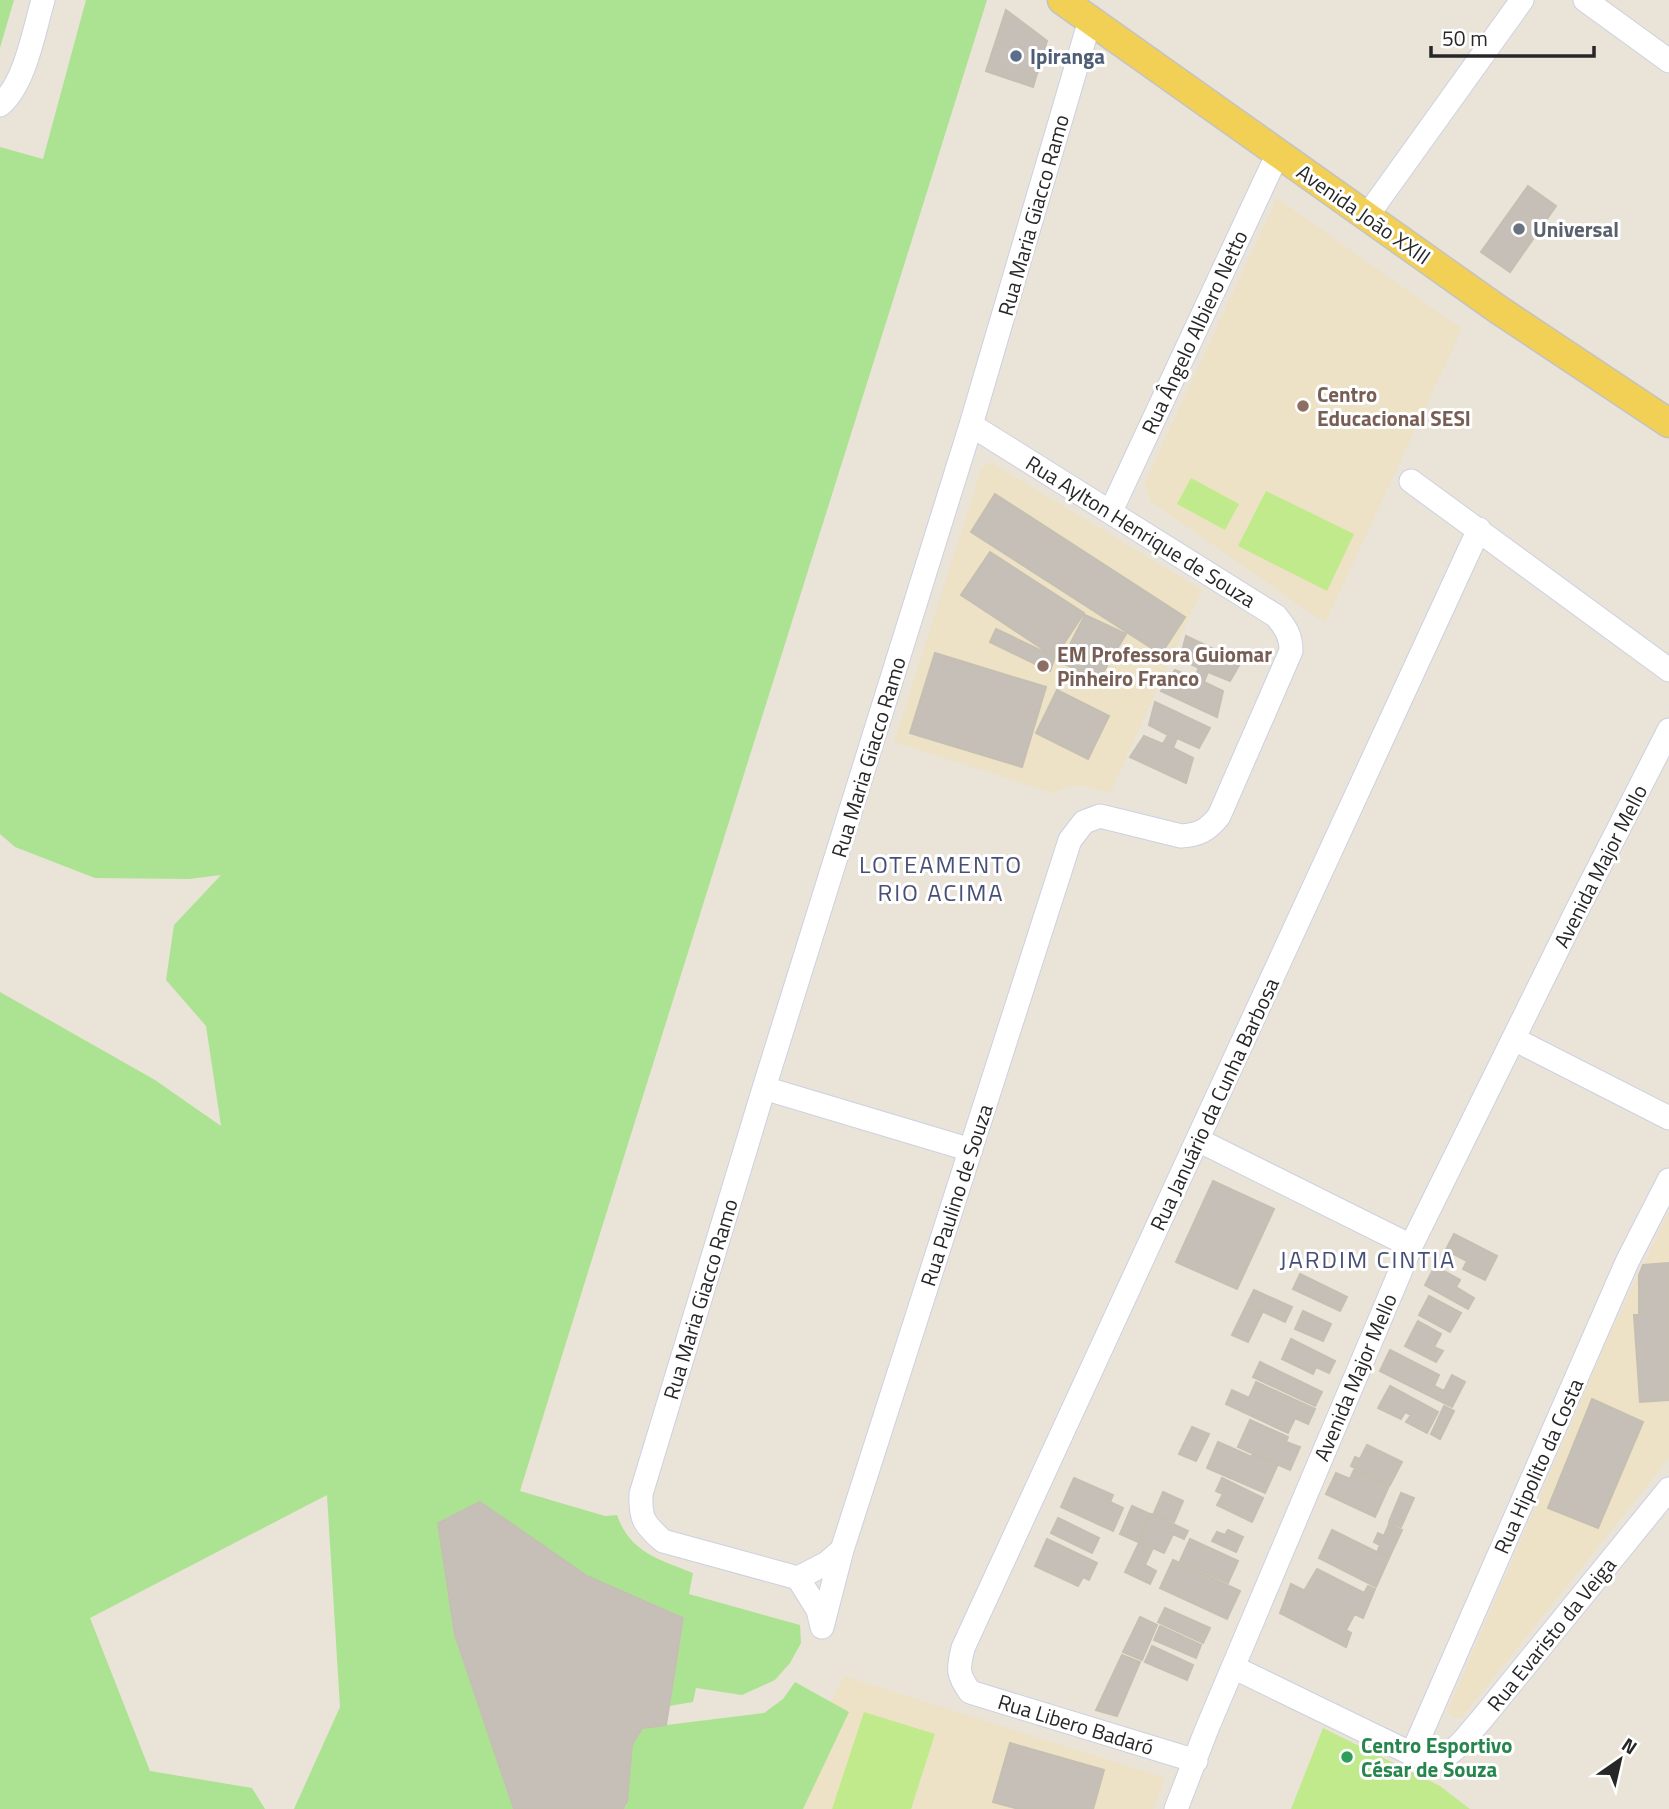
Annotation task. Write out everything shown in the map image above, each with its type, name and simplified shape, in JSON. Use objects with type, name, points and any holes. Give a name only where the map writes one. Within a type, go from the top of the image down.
[{"type":"main road","name":"Avenida João XXIII","points":[[1062,0],[1499,310],[1669,423]]},
{"type":"street","points":[[0,105],[8,99],[20,77],[43,0]]},
{"type":"street","points":[[1367,216],[1522,0]]},
{"type":"street","points":[[1585,0],[1669,61]]},
{"type":"street","name":"Rua Maria Giacco Ramo","points":[[798,1578],[663,1541],[648,1528],[640,1514],[641,1494],[764,1088],[971,425],[1090,20]]},
{"type":"street","name":"Rua Ângelo Albiero Netto","points":[[1111,511],[1278,153]]},
{"type":"street","name":"Rua Aylton Henrique de Souza","points":[[971,425],[1276,616],[1291,640],[1290,651],[1219,816],[1209,828],[1194,835],[1181,836],[1100,816],[1084,822],[1070,840]]},
{"type":"street","points":[[1411,481],[1669,670]]},
{"type":"street","name":"Rua Januário da Cunha Barbosa","points":[[962,1680],[958,1669],[962,1648],[1479,529]]},
{"type":"street","name":"Avenida Major Mello","points":[[1176,1809],[1411,1246],[1669,730]]},
{"type":"street","name":"Rua Paulino de Souza","points":[[798,1578],[818,1610],[822,1627],[842,1550],[1070,840]]},
{"type":"street","points":[[1514,1038],[1669,1118]]},
{"type":"street","points":[[764,1088],[971,1150]]},
{"type":"street","points":[[1198,1140],[1411,1246]]},
{"type":"street","name":"Rua Hipolito da Costa","points":[[1412,1754],[1627,1262],[1669,1180]]},
{"type":"street","name":"Rua Evaristo da Veiga","points":[[1233,1667],[1412,1754],[1432,1760],[1443,1757],[1462,1741],[1669,1489]]},
{"type":"street","points":[[798,1578],[827,1563],[842,1550]]},
{"type":"street","name":"Rua Libero Badaró","points":[[962,1680],[970,1692],[1196,1760]]},
{"type":"shaded area","name":"Centro Educacional SESI","points":[[1277,198],[1462,329],[1325,623],[1150,501],[1145,482]]},
{"type":"shaded area","name":"EM Professora Guiomar Pinheiro Franco","points":[[990,462],[1202,590],[1110,793],[1083,786],[1069,786],[1053,793],[894,742],[982,467]]},
{"type":"shaded area","points":[[1669,1212],[1669,1458],[1462,1717],[1455,1718],[1447,1712],[1608,1338]]},
{"type":"shaded area","points":[[844,1676],[1165,1778],[1153,1809],[803,1809],[848,1712],[830,1703]]},
{"type":"green space","points":[[0,0],[14,0],[0,48]]},
{"type":"green space","points":[[86,0],[987,0],[520,1491],[605,1516],[617,1515],[630,1538],[647,1553],[693,1573],[689,1594],[800,1625],[801,1643],[790,1663],[775,1680],[742,1695],[696,1688],[693,1702],[669,1706],[684,1618],[587,1576],[479,1502],[438,1522],[455,1635],[514,1809],[294,1809],[340,1707],[327,1495],[90,1618],[150,1771],[252,1788],[265,1809],[0,1809],[0,992],[155,1080],[221,1126],[206,1026],[166,980],[174,925],[221,875],[189,879],[95,878],[15,847],[0,834],[0,147],[43,159]]},
{"type":"green space","points":[[1191,478],[1239,504],[1225,530],[1177,504]]},
{"type":"green space","points":[[1266,491],[1354,534],[1327,591],[1238,546]]},
{"type":"green space","points":[[795,1682],[849,1712],[803,1809],[624,1809],[627,1805],[632,1745],[642,1728],[764,1713],[783,1699]]},
{"type":"green space","points":[[864,1712],[935,1734],[911,1809],[832,1809]]},
{"type":"green space","name":"Centro Esportivo César de Souza","points":[[1323,1728],[1440,1786],[1470,1809],[1291,1809]]},
{"type":"building","name":"Ipiranga","points":[[1006,10],[1047,41],[1033,87],[986,71]]},
{"type":"building","name":"Universal","points":[[1528,186],[1556,206],[1510,272],[1481,252]]},
{"type":"building","points":[[995,494],[1185,617],[1161,654],[971,532]]},
{"type":"building","points":[[990,552],[1084,613],[1055,657],[961,595]]},
{"type":"building","points":[[1085,615],[1126,634],[1098,681],[1061,662]]},
{"type":"building","points":[[996,629],[1055,657],[1050,671],[990,642]]},
{"type":"building","points":[[1186,636],[1241,662],[1230,681],[1208,672],[1204,682],[1223,691],[1217,717],[1161,691],[1175,670],[1194,678],[1199,668],[1180,659]]},
{"type":"building","points":[[935,653],[1046,687],[1022,767],[910,733]]},
{"type":"building","points":[[1057,690],[1109,716],[1088,759],[1036,733]]},
{"type":"building","points":[[1155,702],[1210,728],[1199,748],[1177,738],[1173,748],[1193,758],[1186,783],[1130,757],[1144,736],[1163,744],[1168,735],[1149,725]]},
{"type":"building","points":[[1213,1181],[1274,1209],[1237,1289],[1176,1262]]},
{"type":"building","points":[[1454,1234],[1497,1256],[1485,1280],[1463,1269],[1467,1261],[1450,1252],[1446,1261],[1441,1259]]},
{"type":"building","points":[[1669,1263],[1669,1400],[1640,1402],[1634,1315],[1639,1315],[1639,1275],[1643,1265]]},
{"type":"building","points":[[1435,1266],[1460,1280],[1456,1287],[1474,1298],[1468,1309],[1425,1285]]},
{"type":"building","points":[[1300,1274],[1347,1297],[1340,1311],[1293,1289]]},
{"type":"building","points":[[1254,1290],[1292,1307],[1285,1322],[1247,1304]]},
{"type":"building","points":[[1429,1296],[1461,1313],[1450,1332],[1419,1315]]},
{"type":"building","points":[[1246,1306],[1262,1313],[1248,1342],[1232,1335]]},
{"type":"building","points":[[1303,1311],[1331,1324],[1323,1341],[1295,1329]]},
{"type":"building","points":[[1418,1321],[1441,1334],[1434,1347],[1443,1351],[1436,1362],[1405,1346]]},
{"type":"building","points":[[1291,1339],[1335,1361],[1329,1373],[1316,1367],[1313,1374],[1282,1359]]},
{"type":"building","points":[[1390,1350],[1439,1375],[1434,1386],[1444,1391],[1452,1375],[1465,1382],[1452,1407],[1380,1371]]},
{"type":"building","points":[[1260,1362],[1322,1392],[1315,1406],[1253,1377]]},
{"type":"building","points":[[1256,1382],[1315,1409],[1308,1424],[1295,1418],[1288,1433],[1226,1404],[1232,1390],[1249,1398]]},
{"type":"building","points":[[1390,1386],[1438,1412],[1427,1433],[1406,1422],[1411,1415],[1405,1412],[1401,1419],[1378,1408]]},
{"type":"building","points":[[1592,1399],[1643,1422],[1598,1528],[1548,1508]]},
{"type":"building","points":[[1444,1406],[1454,1411],[1440,1439],[1431,1434]]},
{"type":"building","points":[[1250,1420],[1288,1437],[1286,1442],[1300,1447],[1290,1470],[1238,1447]]},
{"type":"building","points":[[1192,1427],[1209,1434],[1196,1461],[1179,1454]]},
{"type":"building","points":[[1218,1442],[1252,1457],[1253,1453],[1278,1464],[1265,1493],[1207,1468]]},
{"type":"building","points":[[1367,1445],[1402,1462],[1390,1485],[1351,1466],[1355,1457],[1360,1459]]},
{"type":"building","points":[[1354,1470],[1389,1486],[1375,1517],[1326,1494],[1336,1473],[1350,1479]]},
{"type":"building","points":[[1074,1478],[1113,1495],[1110,1502],[1123,1508],[1113,1531],[1061,1507]]},
{"type":"building","points":[[1222,1478],[1263,1498],[1252,1522],[1217,1505],[1223,1494],[1216,1491]]},
{"type":"building","points":[[1163,1492],[1183,1501],[1174,1522],[1154,1513]]},
{"type":"building","points":[[1401,1493],[1414,1498],[1401,1527],[1389,1522]]},
{"type":"building","points":[[480,1502],[587,1576],[683,1618],[666,1725],[642,1728],[632,1745],[627,1802],[623,1809],[514,1809],[455,1635],[438,1523]]},
{"type":"building","points":[[1132,1506],[1150,1514],[1138,1542],[1120,1534]]},
{"type":"building","points":[[1152,1514],[1188,1531],[1184,1539],[1173,1534],[1164,1553],[1139,1542]]},
{"type":"building","points":[[1058,1518],[1099,1538],[1092,1553],[1051,1533]]},
{"type":"building","points":[[1389,1524],[1402,1530],[1389,1558],[1377,1553],[1380,1545],[1374,1542],[1378,1533],[1384,1536]]},
{"type":"building","points":[[1228,1530],[1243,1537],[1236,1552],[1212,1541],[1217,1532],[1225,1535]]},
{"type":"building","points":[[1332,1530],[1389,1558],[1376,1587],[1319,1558]]},
{"type":"building","points":[[1047,1539],[1097,1563],[1089,1580],[1083,1577],[1078,1586],[1035,1566]]},
{"type":"building","points":[[1190,1539],[1238,1561],[1228,1583],[1180,1561]]},
{"type":"building","points":[[1139,1543],[1152,1550],[1145,1565],[1156,1571],[1150,1584],[1125,1572]]},
{"type":"building","points":[[1173,1560],[1240,1591],[1227,1619],[1160,1588]]},
{"type":"building","points":[[1317,1569],[1364,1593],[1368,1586],[1375,1589],[1363,1618],[1304,1591]]},
{"type":"building","points":[[1291,1584],[1354,1615],[1346,1630],[1351,1633],[1346,1647],[1280,1613]]},
{"type":"building","points":[[1165,1608],[1210,1628],[1203,1643],[1158,1622]]},
{"type":"building","points":[[1140,1617],[1157,1625],[1142,1660],[1123,1652]]},
{"type":"building","points":[[1160,1626],[1201,1645],[1196,1658],[1154,1640]]},
{"type":"building","points":[[1152,1646],[1193,1665],[1187,1680],[1145,1662]]},
{"type":"building","points":[[1122,1655],[1140,1662],[1117,1716],[1096,1710]]},
{"type":"building","points":[[1010,1743],[1104,1770],[1093,1809],[1019,1809],[993,1802]]},
{"type":"place","name":"Ipiranga","points":[[1016,56]]},
{"type":"place","name":"Universal","points":[[1519,229]]},
{"type":"place","name":"Centro Educacional SESI","points":[[1303,406]]},
{"type":"place","name":"EM Professora Guiomar Pinheiro Franco","points":[[1043,666]]},
{"type":"place","name":"Centro Esportivo César de Souza","points":[[1347,1757]]},
{"type":"district","name":"LOTEAMENTO RIO ACIMA","points":[[941,878]]},
{"type":"district","name":"JARDIM CINTIA","points":[[1368,1259]]}]
